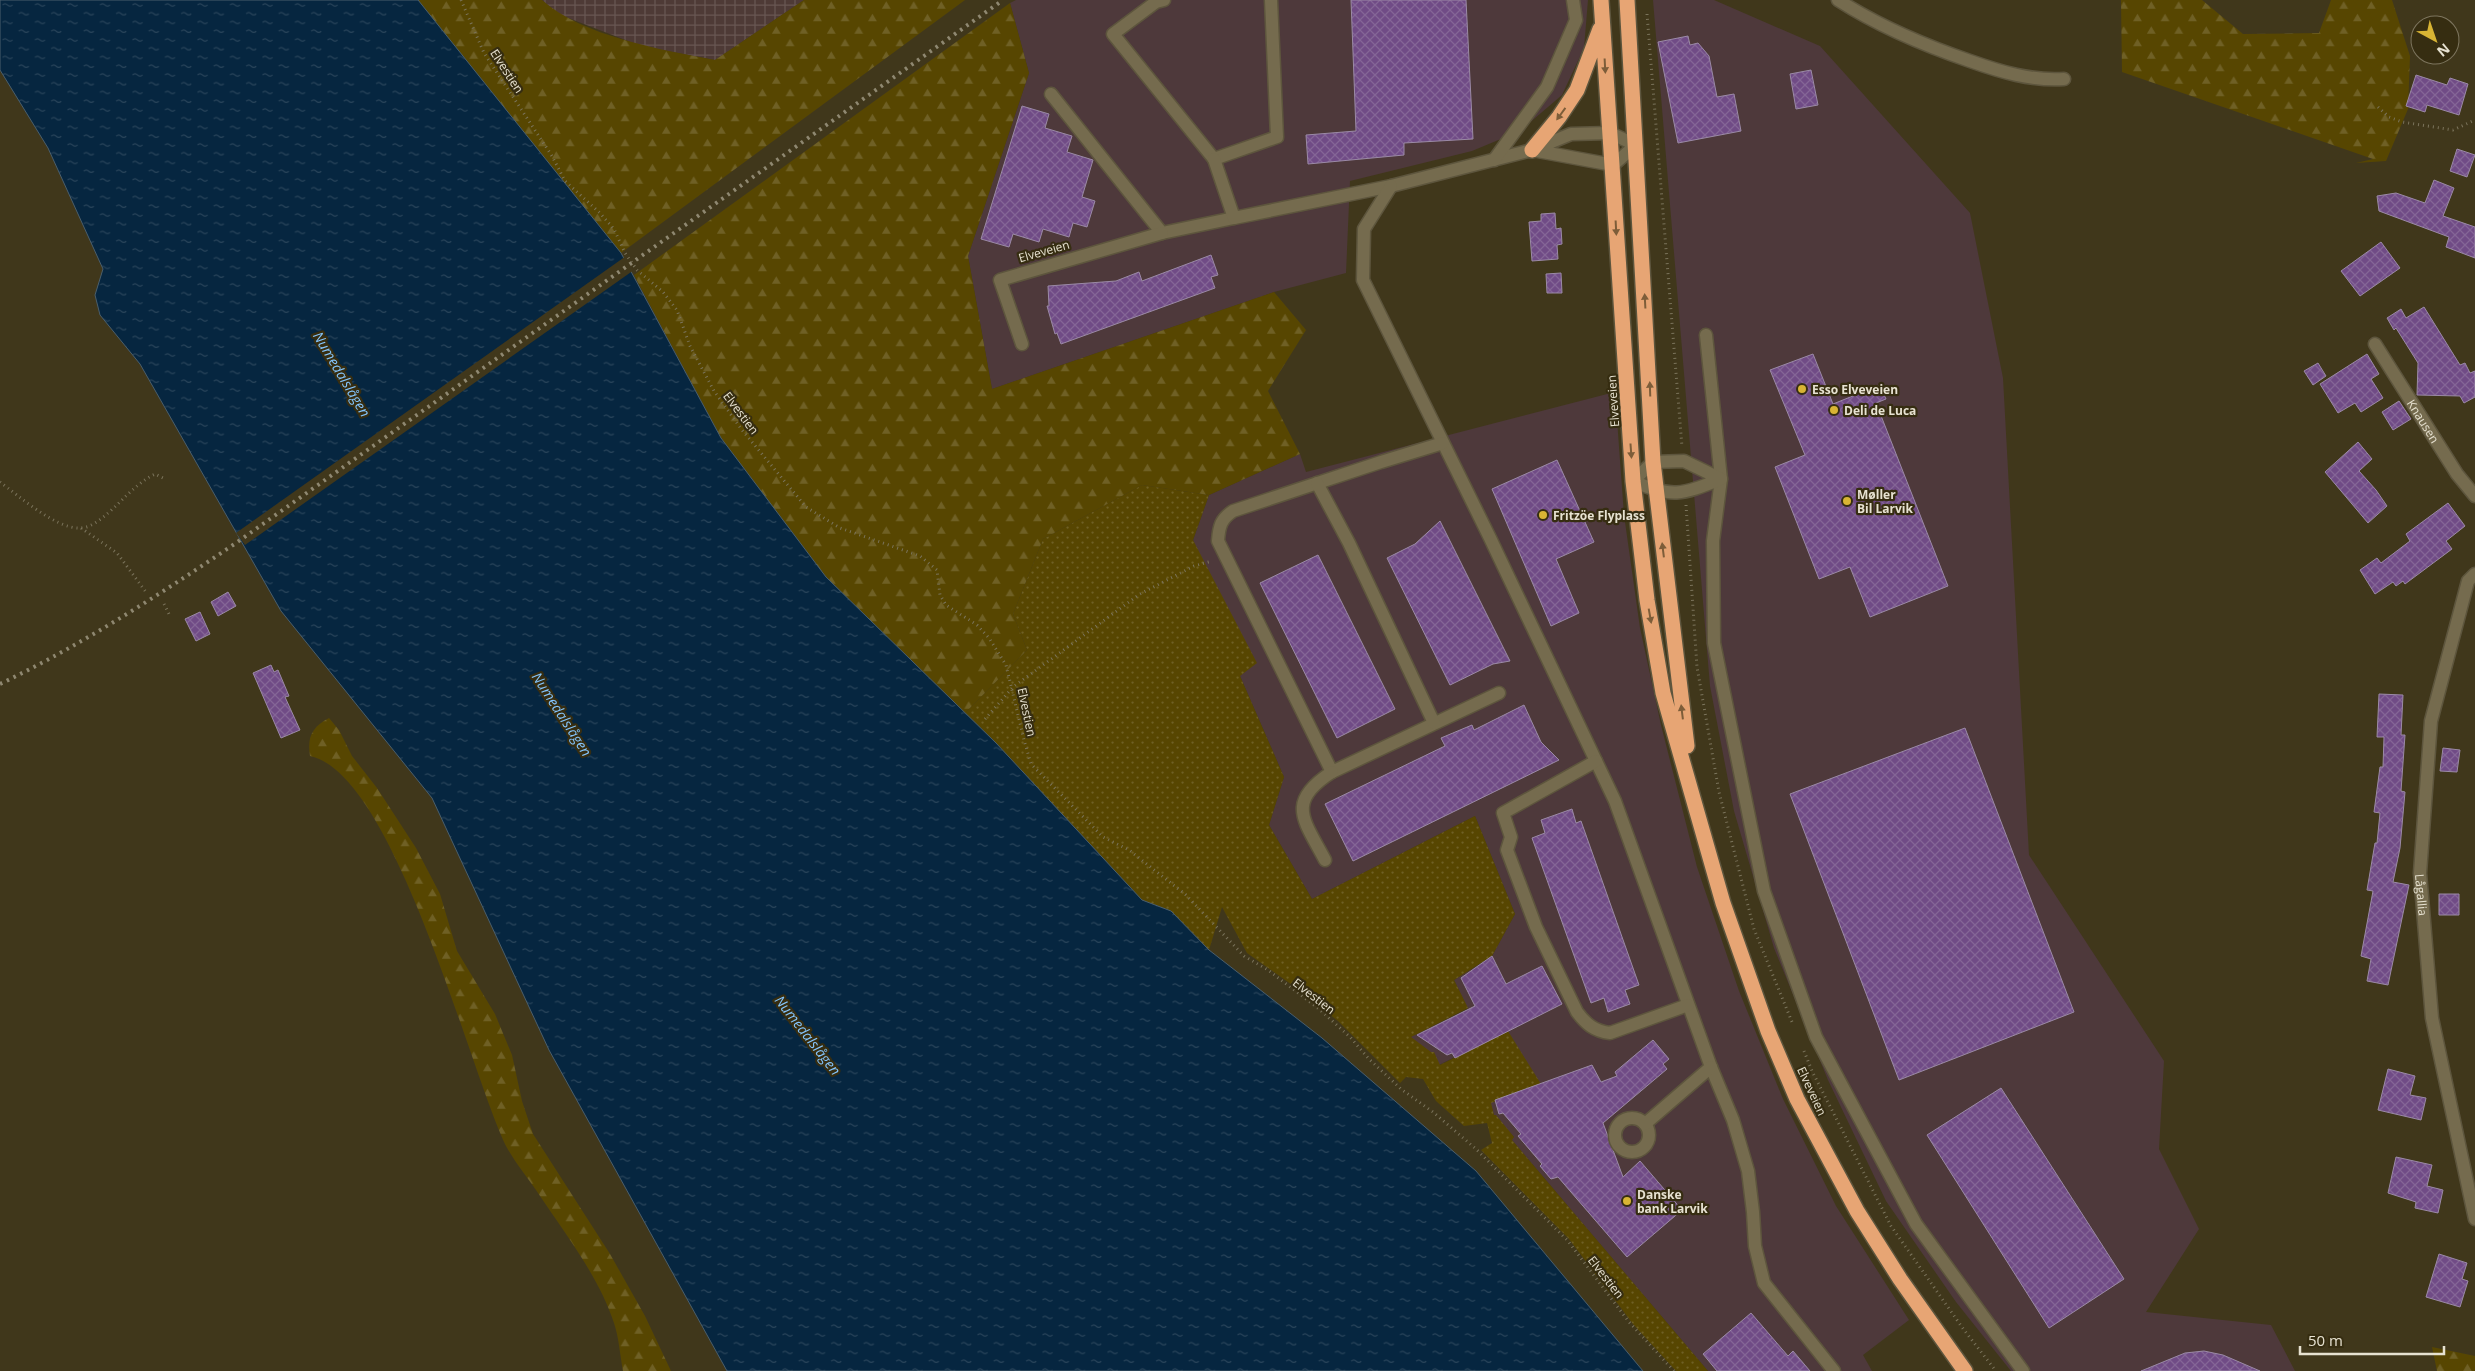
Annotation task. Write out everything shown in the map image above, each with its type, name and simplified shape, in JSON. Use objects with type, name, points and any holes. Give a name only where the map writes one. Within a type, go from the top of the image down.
[{"type":"highway","name":"Elveveien","points":[[1601,0],[1633,481],[1647,600],[1663,693],[1723,903],[1744,968],[1798,1099],[1862,1219],[1900,1279],[1965,1371]]},
{"type":"highway","name":"Elveveien","points":[[1627,0],[1653,462],[1693,795]]},
{"type":"highway","points":[[1532,150],[1560,117],[1577,90],[1602,23]]},
{"type":"street","points":[[1164,0],[1156,2],[1113,34],[1214,159],[1234,218]]},
{"type":"street","points":[[1214,159],[1276,137],[1271,0]]},
{"type":"street","points":[[1494,160],[1547,86],[1576,20],[1573,0]]},
{"type":"street","points":[[1838,0],[1883,27],[1931,48],[2010,75],[2046,80],[2064,79]]},
{"type":"street","points":[[1051,94],[1162,233]]},
{"type":"street","points":[[1532,150],[1613,165],[1636,145],[1610,132]]},
{"type":"street","name":"Elveveien","points":[[1022,344],[1000,280],[1162,233],[1391,186],[1494,160],[1532,150],[1570,134],[1610,132]]},
{"type":"street","points":[[1391,186],[1364,229],[1363,280],[1444,443],[1615,801],[1688,1005],[1733,1120],[1748,1171],[1755,1246],[1764,1283],[1834,1371]]},
{"type":"street","points":[[1706,335],[1721,479],[1713,541],[1714,643],[1764,891],[1816,1037],[1916,1224],[2024,1371]]},
{"type":"street","name":"Knausen","points":[[2375,344],[2457,474],[2475,496]]},
{"type":"street","points":[[1332,772],[1225,558],[1218,541],[1219,526],[1224,517],[1233,511],[1444,443]]},
{"type":"street","points":[[1684,461],[1721,479],[1685,493],[1656,492],[1633,481],[1653,462],[1684,461]]},
{"type":"street","points":[[1317,483],[1349,543],[1434,723]]},
{"type":"street","name":"Lågallia","points":[[2475,574],[2468,580],[2431,720],[2420,873],[2432,1018],[2475,1219]]},
{"type":"street","points":[[1325,860],[1306,824],[1302,809],[1306,793],[1313,784],[1332,772],[1499,693]]},
{"type":"street","points":[[1596,761],[1503,813],[1511,837],[1508,850],[1536,927],[1577,1012],[1586,1023],[1599,1032],[1610,1033],[1688,1005]]},
{"type":"street","points":[[1646,1124],[1711,1067]]},
{"type":"path","name":"Elvestien","points":[[461,0],[484,53],[552,156],[565,181],[600,213],[614,229],[624,253],[638,270],[663,292],[677,310],[690,346],[714,391],[742,430],[806,507],[840,528],[920,556],[937,570],[940,595],[946,605],[977,625],[989,638],[1006,666],[1013,686],[1031,764],[1103,837],[1130,850],[1186,895],[1244,956],[1268,970],[1319,1009],[1350,1036],[1368,1059],[1401,1089],[1433,1112],[1476,1149],[1568,1241],[1629,1322],[1674,1371]]},
{"type":"path","points":[[1646,10],[1684,461]]},
{"type":"path","points":[[2378,107],[2389,117],[2402,122],[2453,130],[2475,120]]},
{"type":"path","points":[[81,528],[106,515],[143,481],[155,474],[163,478]]},
{"type":"path","points":[[0,482],[48,516],[63,524],[81,528],[120,557],[146,592]]},
{"type":"path","points":[[1685,493],[1697,668],[1719,792],[1754,929],[1794,1027]]},
{"type":"path","points":[[985,719],[1013,686],[1140,594],[1194,566],[1225,558]]},
{"type":"path","points":[[164,604],[170,614]]},
{"type":"path","points":[[1801,1045],[1812,1071],[1891,1226],[1964,1330],[1996,1371]]},
{"type":"shaded area","points":[[542,0],[804,0],[715,60],[641,46],[558,14]]},
{"type":"shaded area","points":[[1016,0],[1588,0],[1584,48],[1562,95],[1520,131],[1472,151],[1350,181],[1346,273],[1274,292],[992,389],[968,256],[1029,73],[1010,3]]},
{"type":"shaded area","points":[[1653,0],[1714,0],[1820,46],[1970,213],[2003,378],[2029,855],[2164,1061],[2159,1149],[2199,1229],[2146,1312],[2271,1325],[2295,1371],[2011,1371],[1956,1302],[1886,1201],[1828,1080],[1774,948],[1734,811],[1710,686]]},
{"type":"shaded area","points":[[1615,392],[1624,515],[1640,628],[1661,725],[1697,867],[1739,991],[1783,1099],[1836,1206],[1909,1320],[1863,1355],[1872,1371],[1708,1371],[1511,1139],[1514,1137],[1494,1115],[1490,1103],[1507,1031],[1439,1065],[1431,1053],[1410,1037],[1468,1009],[1454,980],[1492,956],[1515,914],[1475,816],[1312,899],[1269,825],[1284,777],[1240,676],[1193,540],[1209,495],[1300,454],[1306,472]]},
{"type":"green space","points":[[418,0],[542,0],[559,13],[600,32],[648,46],[715,60],[804,0],[965,0],[621,253]]},
{"type":"green space","points":[[2121,0],[2202,0],[2243,34],[2319,33],[2331,0],[2392,0],[2410,56],[2408,109],[2386,161],[2356,163],[2373,159],[2122,72]]},
{"type":"green space","points":[[1010,3],[1029,73],[968,256],[992,389],[1274,292],[1306,330],[1268,391],[1300,454],[1209,495],[1142,485],[1043,539],[1013,614],[1027,650],[965,713],[826,577],[721,438],[634,275]]},
{"type":"green space","points":[[1142,485],[1209,495],[1193,540],[1257,663],[1240,676],[1284,777],[1269,825],[1312,899],[1475,816],[1515,914],[1492,956],[1454,980],[1468,1008],[1411,1037],[1431,1052],[1434,1052],[1440,1065],[1508,1031],[1541,1084],[1491,1103],[1494,1115],[1514,1137],[1512,1140],[1708,1371],[1676,1371],[1633,1324],[1569,1239],[1481,1150],[1492,1143],[1487,1123],[1464,1126],[1436,1101],[1423,1079],[1406,1077],[1400,1083],[1338,1021],[1247,953],[1222,907],[1209,950],[1171,911],[1142,900],[996,743],[965,713],[1027,650],[1013,614],[1043,539]]},
{"type":"green space","points":[[329,718],[339,730],[352,756],[377,788],[416,848],[440,894],[457,951],[495,1014],[512,1055],[522,1101],[533,1134],[610,1254],[645,1316],[671,1371],[623,1371],[616,1329],[600,1289],[571,1241],[506,1146],[490,1108],[426,929],[400,867],[371,814],[341,775],[310,756],[309,743],[312,733],[318,725]]},
{"type":"green space","points":[[2432,1347],[2475,1356],[2475,1371],[2437,1371]]},
{"type":"water","name":"Numedalslågen","points":[[0,0],[418,0],[621,253],[721,438],[826,577],[996,743],[1142,900],[1171,911],[1209,950],[1322,1038],[1476,1171],[1643,1371],[727,1371],[549,1050],[432,798],[281,611],[140,364],[100,315],[95,295],[103,269],[48,148],[0,70]]},
{"type":"pier","points":[[626,256],[634,270],[245,545],[236,533]]},
{"type":"building","points":[[1351,0],[1466,0],[1473,139],[1404,143],[1404,155],[1308,164],[1306,135],[1356,131]]},
{"type":"building","points":[[1688,36],[1690,45],[1698,43],[1709,56],[1717,97],[1734,94],[1741,131],[1678,143],[1658,42]]},
{"type":"building","points":[[1811,70],[1818,105],[1796,109],[1790,74]]},
{"type":"building","points":[[2416,75],[2447,85],[2450,78],[2468,84],[2459,115],[2427,105],[2425,112],[2406,106]]},
{"type":"building","points":[[1022,106],[1049,114],[1045,128],[1072,136],[1067,152],[1093,160],[1082,197],[1095,201],[1087,227],[1073,223],[1069,237],[1043,229],[1039,242],[1013,234],[1009,247],[981,239]]},
{"type":"building","points":[[2457,149],[2475,155],[2467,177],[2450,171]]},
{"type":"building","points":[[2434,180],[2454,188],[2443,216],[2475,227],[2475,258],[2446,247],[2449,237],[2379,211],[2377,196],[2396,193],[2425,203]]},
{"type":"building","points":[[1555,213],[1556,229],[1561,228],[1562,244],[1557,245],[1558,259],[1532,261],[1529,222],[1541,221],[1541,214]]},
{"type":"building","points":[[2381,242],[2400,268],[2360,296],[2341,271]]},
{"type":"building","points":[[1211,255],[1218,275],[1211,277],[1215,288],[1061,344],[1057,333],[1055,334],[1047,306],[1049,306],[1048,286],[1116,281],[1139,272],[1142,281]]},
{"type":"building","points":[[1561,273],[1562,293],[1547,293],[1546,274]]},
{"type":"building","points":[[2424,307],[2460,365],[2465,363],[2470,373],[2475,371],[2475,397],[2464,403],[2460,396],[2417,395],[2418,363],[2396,328],[2394,330],[2387,318],[2401,309],[2406,318]]},
{"type":"building","points":[[1813,354],[1833,404],[1880,385],[1886,399],[1876,403],[1948,586],[1870,617],[1850,567],[1819,579],[1775,467],[1805,455],[1770,370]]},
{"type":"building","points":[[2367,354],[2379,374],[2371,379],[2383,398],[2361,412],[2355,403],[2338,413],[2320,384]]},
{"type":"building","points":[[2318,363],[2326,376],[2313,385],[2304,371]]},
{"type":"building","points":[[2399,401],[2411,419],[2393,430],[2382,412]]},
{"type":"building","points":[[2358,442],[2372,459],[2359,471],[2387,506],[2368,523],[2325,472]]},
{"type":"building","name":"Fritzöe Flyplass","points":[[1557,460],[1594,542],[1556,559],[1579,613],[1551,626],[1492,489]]},
{"type":"building","points":[[2448,503],[2465,526],[2446,541],[2452,549],[2405,584],[2403,581],[2396,586],[2393,582],[2375,594],[2360,570],[2377,558],[2381,563],[2410,541],[2406,534]]},
{"type":"building","points":[[1440,521],[1510,661],[1493,664],[1450,685],[1387,558],[1415,544]]},
{"type":"building","points":[[1318,555],[1395,709],[1337,738],[1260,583]]},
{"type":"building","points":[[228,592],[236,606],[218,616],[211,602]]},
{"type":"building","points":[[200,612],[210,634],[196,641],[185,619]]},
{"type":"building","points":[[271,665],[274,672],[278,670],[289,696],[285,697],[300,730],[281,738],[253,673]]},
{"type":"building","points":[[2379,694],[2403,695],[2401,735],[2405,735],[2401,791],[2405,792],[2400,848],[2393,882],[2409,885],[2388,985],[2367,981],[2371,959],[2361,956],[2373,891],[2367,890],[2375,843],[2377,843],[2380,813],[2374,812],[2380,767],[2383,767],[2384,737],[2377,737]]},
{"type":"building","points":[[1524,705],[1541,742],[1559,760],[1353,861],[1325,804],[1445,746],[1441,738],[1472,725],[1474,730]]},
{"type":"building","points":[[1965,728],[2074,1012],[1899,1080],[1790,794]]},
{"type":"building","points":[[2443,748],[2460,750],[2457,772],[2440,771]]},
{"type":"building","points":[[1572,809],[1576,823],[1581,821],[1639,985],[1625,990],[1630,1004],[1608,1012],[1604,998],[1591,1003],[1532,838],[1545,833],[1541,820]]},
{"type":"building","points":[[2439,894],[2459,894],[2459,915],[2439,915]]},
{"type":"building","points":[[1492,956],[1506,984],[1542,966],[1562,1004],[1455,1058],[1452,1053],[1447,1055],[1417,1035],[1475,1006],[1461,978]]},
{"type":"building","points":[[1653,1040],[1669,1059],[1663,1064],[1667,1069],[1603,1123],[1623,1177],[1640,1161],[1682,1210],[1627,1257],[1558,1177],[1551,1179],[1540,1166],[1542,1164],[1518,1136],[1521,1134],[1503,1113],[1499,1114],[1495,1100],[1592,1065],[1601,1082],[1617,1076],[1615,1072]]},
{"type":"building","points":[[2388,1069],[2415,1076],[2410,1095],[2426,1098],[2421,1120],[2378,1110]]},
{"type":"building","points":[[2001,1088],[2124,1279],[2049,1328],[1927,1135]]},
{"type":"building","points":[[2396,1157],[2432,1165],[2427,1186],[2443,1190],[2438,1213],[2415,1208],[2416,1202],[2388,1193]]},
{"type":"building","points":[[2439,1254],[2467,1263],[2462,1279],[2468,1281],[2460,1307],[2426,1297]]},
{"type":"building","points":[[1751,1313],[1788,1356],[1793,1351],[1810,1371],[1717,1371],[1703,1354]]},
{"type":"building","points":[[2204,1351],[2223,1355],[2260,1371],[2141,1371],[2185,1353]]},
{"type":"railway","points":[[0,684],[31,669],[120,618],[236,543],[1003,0]]},
{"type":"place","name":"Esso Elveveien","points":[[1802,389]]},
{"type":"place","name":"Deli de Luca","points":[[1834,410]]},
{"type":"place","name":"Møller Bil Larvik","points":[[1847,501]]},
{"type":"place","name":"Fritzöe Flyplass","points":[[1543,515]]},
{"type":"place","name":"Danske bank Larvik","points":[[1627,1201]]}]
